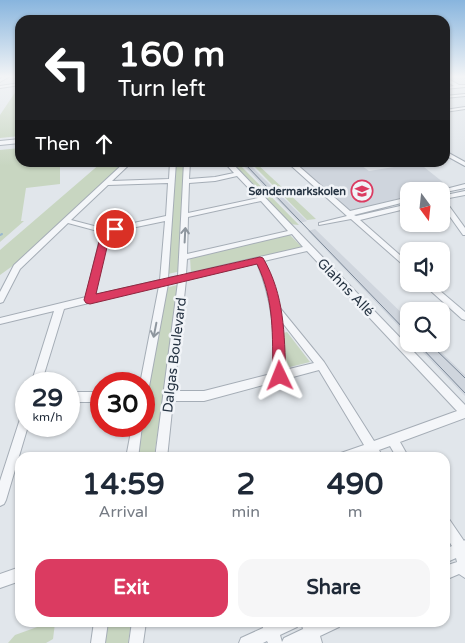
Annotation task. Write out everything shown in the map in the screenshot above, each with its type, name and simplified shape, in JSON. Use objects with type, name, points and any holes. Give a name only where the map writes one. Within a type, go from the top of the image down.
[{"type":"street","points":[[450,110],[465,108]]},
{"type":"street","points":[[0,142],[15,140]]},
{"type":"street","points":[[450,156],[465,164]]},
{"type":"street","points":[[0,300],[17,267],[124,167]]},
{"type":"street","name":"Dalgas Boulevard","points":[[147,372],[164,282],[172,167]]},
{"type":"street","name":"Dalgas Boulevard","points":[[162,452],[183,278],[187,167]]},
{"type":"street","name":"Glahns Allé","points":[[231,167],[465,412]]},
{"type":"street","points":[[296,167],[400,259]]},
{"type":"street","points":[[187,181],[216,179],[238,174]]},
{"type":"street","points":[[106,183],[171,181]]},
{"type":"street","points":[[450,189],[465,186]]},
{"type":"street","points":[[450,196],[465,193]]},
{"type":"street","points":[[186,215],[262,199]]},
{"type":"street","points":[[351,217],[400,202]]},
{"type":"street","points":[[322,224],[400,208]]},
{"type":"street","points":[[450,211],[465,233]]},
{"type":"street","points":[[66,221],[94,228],[115,229],[168,218]]},
{"type":"street","points":[[90,300],[104,238],[115,229]]},
{"type":"street","points":[[184,256],[292,232]]},
{"type":"street","points":[[0,322],[309,248]]},
{"type":"street","points":[[260,260],[269,279],[278,311],[280,376]]},
{"type":"street","points":[[437,292],[463,312]]},
{"type":"street","points":[[40,372],[60,307]]},
{"type":"street","points":[[278,311],[321,365],[375,452]]},
{"type":"street","points":[[170,396],[204,396],[321,365]]},
{"type":"street","points":[[358,452],[465,412]]},
{"type":"street","points":[[0,500],[20,437]]},
{"type":"street","points":[[133,452],[135,437]]},
{"type":"street","points":[[392,439],[400,452]]},
{"type":"street","points":[[450,531],[463,548],[464,567],[450,571]]},
{"type":"street","points":[[450,554],[463,548]]},
{"type":"street","points":[[0,581],[15,576]]},
{"type":"street","points":[[98,643],[100,627]]},
{"type":"street","points":[[136,643],[138,627]]},
{"type":"street","points":[[289,643],[324,627]]},
{"type":"street","points":[[246,643],[272,632]]},
{"type":"shaded area","points":[[245,167],[252,167],[307,221],[300,223]]},
{"type":"shaded area","name":"Søndermarkskolen","points":[[300,167],[364,167],[369,171],[394,167],[424,167],[443,182],[400,182],[400,198],[350,211]]},
{"type":"shaded area","points":[[315,229],[400,311],[400,328],[308,231]]},
{"type":"shaded area","points":[[423,352],[441,352],[465,375],[465,396]]},
{"type":"green space","points":[[6,106],[15,106],[15,136],[0,138],[0,115]]},
{"type":"green space","points":[[15,148],[15,167],[60,167],[60,184],[26,188],[21,221],[24,221],[0,242],[0,150]]},
{"type":"green space","points":[[96,167],[122,167],[18,262],[0,275],[0,250]]},
{"type":"green space","points":[[176,167],[185,167],[181,271],[168,274]]},
{"type":"green space","points":[[234,167],[242,167],[299,225],[289,224]]},
{"type":"green space","points":[[255,167],[260,167],[316,219],[307,220]]},
{"type":"green space","points":[[290,235],[302,247],[191,274],[190,257]]},
{"type":"green space","points":[[177,285],[179,290],[155,452],[137,452],[140,437],[155,437],[155,372],[151,372],[166,288]]},
{"type":"green space","points":[[287,332],[310,362],[286,368],[283,333]]},
{"type":"green space","points":[[37,627],[54,627],[53,639],[46,643],[8,643],[15,635]]},
{"type":"green space","points":[[107,627],[130,627],[128,643],[104,643]]},
{"type":"tram line","points":[[248,167],[400,325]]},
{"type":"tram line","points":[[426,352],[465,393]]},
{"type":"tram line","points":[[438,352],[465,378]]},
{"type":"place","name":"Søndermarkskolen","points":[[362,191]]},
{"type":"route","points":[[115,229],[104,238],[90,300],[260,260],[269,279],[278,311],[280,376]]}]
